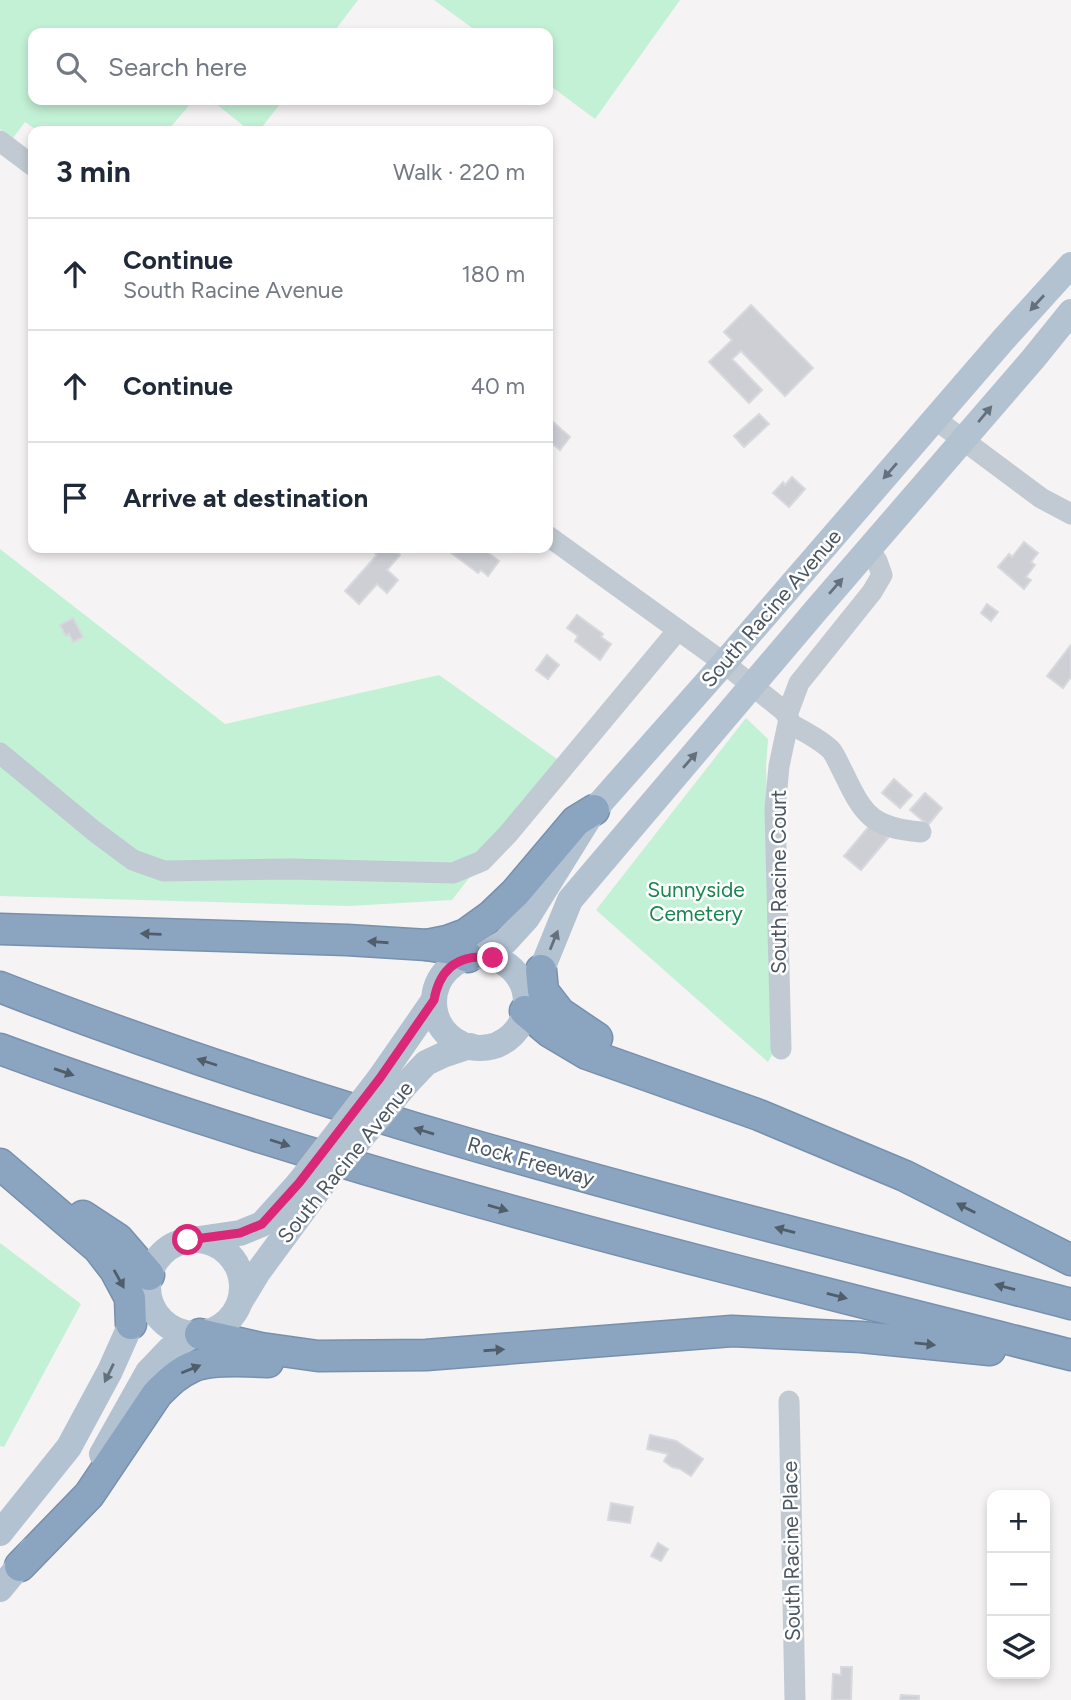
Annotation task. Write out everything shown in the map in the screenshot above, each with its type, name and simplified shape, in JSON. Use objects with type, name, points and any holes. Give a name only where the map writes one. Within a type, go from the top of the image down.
[{"type":"highway","points":[[427,946],[466,934],[491,916],[515,893],[576,821],[594,810]]},
{"type":"highway","points":[[0,929],[347,940],[450,949],[475,957]]},
{"type":"highway","points":[[541,971],[544,991],[560,1013],[598,1039],[759,1115],[905,1176],[1071,1260]]},
{"type":"highway","name":"Rock Freeway","points":[[0,987],[126,1035],[512,1157],[1071,1304]]},
{"type":"highway","points":[[525,1007],[550,1032],[587,1054],[759,1115]]},
{"type":"highway","points":[[0,1049],[159,1105],[506,1211],[1071,1357]]},
{"type":"highway","points":[[0,1158],[118,1240],[148,1282]]},
{"type":"highway","points":[[0,1164],[98,1248],[114,1269],[130,1298],[131,1324]]},
{"type":"highway","points":[[196,1334],[261,1348],[318,1356],[426,1355],[732,1331],[861,1337],[1071,1357]]},
{"type":"highway","points":[[20,1566],[89,1495],[157,1394],[179,1374],[194,1366],[249,1361],[325,1365],[378,1363],[426,1355]]},
{"type":"main road","name":"South Racine Avenue","points":[[475,957],[505,942],[527,918],[594,810],[1071,265]]},
{"type":"main road","name":"South Racine Avenue","points":[[525,1007],[570,900],[1071,312]]},
{"type":"main road","points":[[475,957],[493,958],[504,963],[513,970],[524,991],[525,1007],[520,1024],[511,1036],[499,1044],[485,1047],[470,1046],[456,1040],[444,1030],[436,1016],[434,1000],[444,973],[455,963],[475,957]]},
{"type":"main road","name":"South Racine Avenue","points":[[240,1301],[310,1184],[434,1000]]},
{"type":"main road","name":"South Racine Avenue","points":[[188,1240],[240,1233],[262,1224],[310,1184],[426,1063],[470,1046]]},
{"type":"main road","points":[[0,1533],[69,1447],[106,1380],[154,1262],[163,1251],[188,1240],[204,1240],[219,1246],[231,1256],[239,1270],[243,1286],[234,1315],[210,1332],[196,1334],[174,1329],[159,1318],[151,1306],[148,1282]]},
{"type":"main road","points":[[0,1589],[78,1492],[148,1372],[170,1349],[196,1334]]},
{"type":"street","points":[[0,141],[28,162]]},
{"type":"street","points":[[935,419],[1041,498],[1071,514]]},
{"type":"street","points":[[553,541],[724,663],[788,719],[832,751],[854,795],[874,820],[888,827],[921,832]]},
{"type":"street","name":"South Racine Court","points":[[781,1049],[775,809],[779,766],[788,719],[799,683],[873,592],[882,575],[869,549]]},
{"type":"street","points":[[0,753],[123,853],[133,860],[164,872],[291,869],[453,873],[482,861],[508,834],[678,630]]},
{"type":"street","name":"South Racine Place","points":[[789,1401],[795,1700]]},
{"type":"green space","points":[[0,0],[358,0],[337,28],[28,28],[28,105],[190,105],[171,126],[31,126],[25,122],[13,138],[0,129]]},
{"type":"green space","points":[[434,0],[680,0],[595,119],[553,88],[553,28],[472,28]]},
{"type":"green space","points":[[217,105],[279,105],[263,126],[244,126]]},
{"type":"green space","points":[[0,549],[225,724],[439,675],[560,761],[452,900],[349,906],[0,896]]},
{"type":"green space","name":"Sunnyside Cemetery","points":[[746,718],[768,739],[766,767],[776,1048],[768,1062],[596,910]]},
{"type":"green space","points":[[0,1243],[81,1304],[4,1447],[0,1446]]},
{"type":"building","points":[[751,305],[813,368],[785,396],[741,351],[732,359],[762,390],[749,403],[709,362],[732,340],[724,332]]},
{"type":"building","points":[[759,414],[769,424],[744,447],[734,436]]},
{"type":"building","points":[[553,422],[570,437],[560,450],[553,444]]},
{"type":"building","points":[[792,477],[805,489],[789,507],[773,493]]},
{"type":"building","points":[[1024,542],[1038,553],[1031,562],[1035,565],[1026,577],[1031,580],[1024,589],[998,567],[1009,554],[1012,557]]},
{"type":"building","points":[[375,553],[400,555],[387,570],[398,580],[387,593],[377,584],[359,604],[345,591],[377,555]]},
{"type":"building","points":[[451,553],[488,553],[499,561],[488,576],[481,570],[478,573]]},
{"type":"building","points":[[987,604],[998,612],[991,621],[981,613]]},
{"type":"building","points":[[577,615],[603,634],[601,637],[611,644],[600,660],[575,641],[578,636],[567,628]]},
{"type":"building","points":[[73,618],[83,637],[73,642],[60,625]]},
{"type":"building","points":[[1071,645],[1071,677],[1063,688],[1047,676]]},
{"type":"building","points":[[547,655],[559,665],[548,679],[536,670]]},
{"type":"building","points":[[894,779],[912,795],[900,808],[882,793]]},
{"type":"building","points":[[925,793],[942,808],[928,825],[910,810]]},
{"type":"building","points":[[871,824],[888,838],[861,870],[844,856]]},
{"type":"building","points":[[650,1435],[676,1441],[703,1459],[691,1476],[664,1461],[668,1454],[647,1449]]},
{"type":"building","points":[[611,1503],[633,1507],[630,1523],[608,1520]]},
{"type":"building","points":[[658,1543],[668,1549],[661,1561],[651,1556]]},
{"type":"building","points":[[841,1667],[852,1667],[851,1700],[832,1700],[833,1674],[841,1675]]},
{"type":"building","points":[[901,1695],[919,1696],[919,1700],[900,1700]]},
{"type":"route","points":[[188,1240],[240,1233],[262,1224],[299,1183],[380,1078],[434,1000],[444,973],[455,963],[468,957],[493,958]]}]
